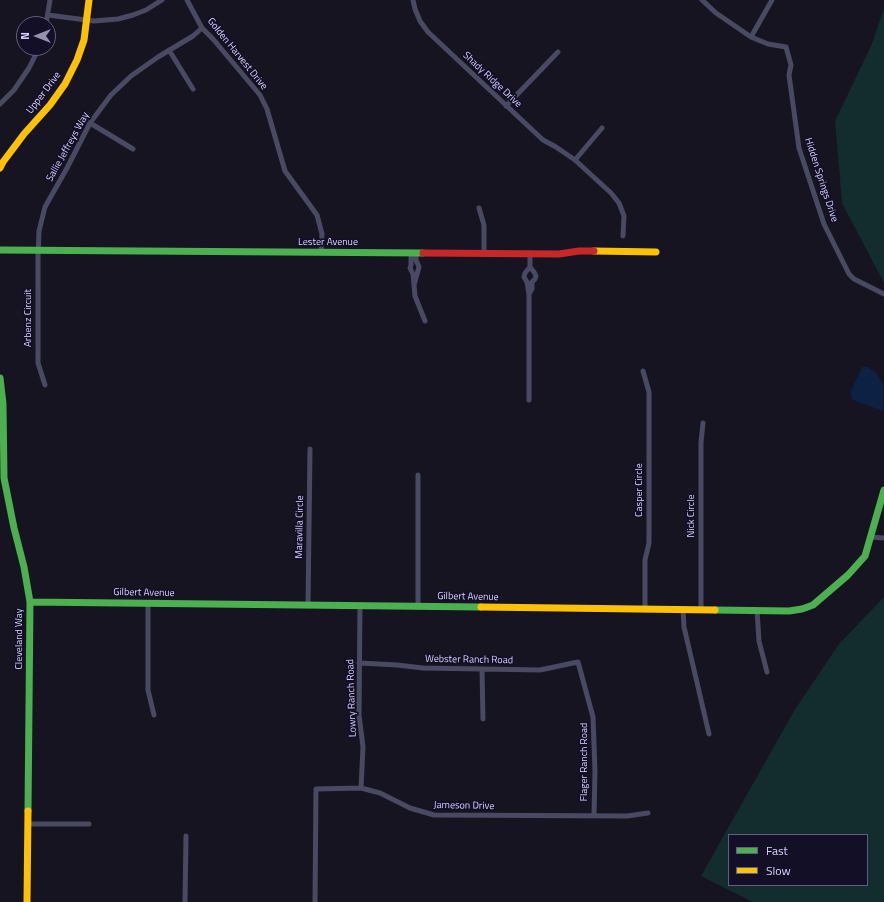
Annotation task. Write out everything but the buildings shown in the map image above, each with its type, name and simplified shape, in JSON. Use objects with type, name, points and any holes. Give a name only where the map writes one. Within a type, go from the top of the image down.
[{"type":"street","points":[[50,0],[48,15],[87,20],[118,19],[133,15],[162,0]]},
{"type":"street","name":"Upper Drive","points":[[0,168],[24,134],[65,84],[77,60],[84,40],[89,0]]},
{"type":"street","name":"Golden Harvest Drive","points":[[187,0],[202,28],[213,38],[260,95],[267,109],[285,171],[317,215],[322,234],[321,253]]},
{"type":"street","name":"Shady Ridge Drive","points":[[413,0],[420,21],[428,32],[543,140],[575,160],[611,193],[619,203],[624,216],[623,236]]},
{"type":"street","points":[[702,0],[716,13],[751,37],[772,0]]},
{"type":"street","name":"Sallie Jeffreys Way","points":[[38,250],[38,231],[45,207],[90,123],[111,95],[131,76],[169,50],[193,36],[202,28]]},
{"type":"street","name":"Hidden Springs Drive","points":[[751,37],[768,44],[786,47],[791,65],[789,75],[799,148],[824,224],[849,274],[854,279],[884,294]]},
{"type":"street","points":[[169,50],[193,89]]},
{"type":"street","points":[[506,106],[558,52]]},
{"type":"street","points":[[0,104],[14,90],[29,68],[35,56]]},
{"type":"street","points":[[90,123],[133,149]]},
{"type":"street","points":[[575,160],[602,128]]},
{"type":"street","points":[[479,208],[484,225],[484,254]]},
{"type":"street","name":"Lester Avenue","points":[[0,250],[484,254],[559,254],[579,251],[656,252]]},
{"type":"street","name":"Arbenz Circuit","points":[[38,250],[38,363],[45,385]]},
{"type":"street","points":[[414,253],[410,268],[415,296],[425,321]]},
{"type":"street","points":[[414,253],[419,267],[414,285]]},
{"type":"street","points":[[529,294],[532,289],[532,282],[536,276],[530,267],[530,253]]},
{"type":"street","points":[[529,400],[529,294],[527,282],[524,276],[530,267]]},
{"type":"street","name":"Casper Circle","points":[[643,371],[649,392],[649,543],[645,560],[645,609]]},
{"type":"street","name":"Cleveland Way","points":[[0,378],[3,404],[4,478],[14,528],[24,567],[30,602],[27,902]]},
{"type":"street","name":"Nick Circle","points":[[702,610],[703,423]]},
{"type":"street","name":"Maravilla Circle","points":[[308,606],[310,449]]},
{"type":"street","points":[[418,475],[418,607]]},
{"type":"street","points":[[884,490],[871,536],[884,538]]},
{"type":"street","name":"Gilbert Avenue","points":[[30,602],[789,611],[802,609],[813,605],[848,575],[865,556],[871,536]]},
{"type":"street","points":[[148,603],[148,690],[154,714]]},
{"type":"street","name":"Lowry Ranch Road","points":[[360,606],[359,715],[363,747],[361,788]]},
{"type":"street","points":[[683,610],[684,627],[709,734]]},
{"type":"street","points":[[758,610],[759,641],[767,672]]},
{"type":"street","name":"Webster Ranch Road","points":[[359,663],[397,664],[423,668],[540,670],[578,662]]},
{"type":"street","name":"Flager Ranch Road","points":[[578,662],[593,717],[595,771],[594,816]]},
{"type":"street","points":[[482,670],[483,719]]},
{"type":"street","name":"Jameson Drive","points":[[315,902],[316,789],[361,788],[380,793],[410,808],[434,815],[626,816],[648,813]]},
{"type":"street","points":[[27,824],[89,824]]},
{"type":"street","points":[[185,902],[186,836]]},
{"type":"green space","points":[[884,9],[884,283],[842,203],[835,121],[871,46]]},
{"type":"green space","points":[[884,597],[884,902],[753,902],[701,876],[794,711],[839,644]]},
{"type":"water","points":[[862,367],[867,367],[876,372],[883,385],[883,411],[853,400],[850,393]]},
{"type":"traffic: fast","points":[[0,250],[423,253]]},
{"type":"traffic: fast","points":[[0,378],[3,404],[4,478],[14,528],[24,567],[30,602],[28,811]]},
{"type":"traffic: fast","points":[[715,610],[789,611],[802,609],[813,605],[848,575],[865,556],[884,490]]},
{"type":"traffic: fast","points":[[30,602],[481,607]]},
{"type":"traffic: slow","points":[[0,168],[24,134],[50,105],[65,84],[77,60],[84,40],[89,0]]},
{"type":"traffic: slow","points":[[594,251],[656,252]]},
{"type":"traffic: slow","points":[[481,607],[715,610]]},
{"type":"traffic: slow","points":[[27,902],[28,811]]},
{"type":"traffic: jam","points":[[423,253],[559,254],[579,251],[594,251]]}]
